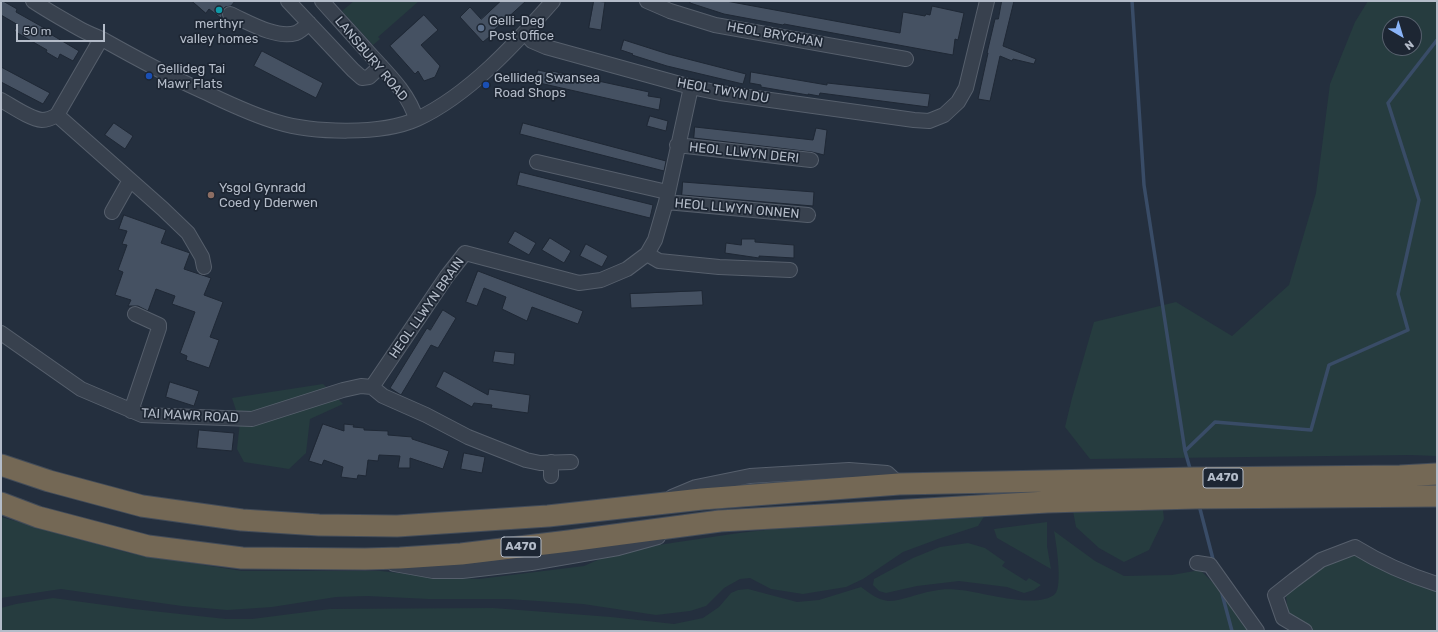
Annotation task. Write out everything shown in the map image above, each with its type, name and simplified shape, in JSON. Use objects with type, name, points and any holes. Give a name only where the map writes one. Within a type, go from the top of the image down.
[{"type":"highway","name":"A470","points":[[1,465],[49,481],[142,506],[242,520],[304,524],[396,526],[548,516],[710,498],[899,484],[1194,478],[1400,476],[1437,474]]},
{"type":"highway","name":"A470","points":[[1,503],[38,517],[148,546],[242,558],[365,559],[461,554],[720,521],[1047,502],[1195,498],[1437,496]]},
{"type":"street","points":[[33,1],[168,76],[245,111],[276,122],[299,127],[348,130],[367,130],[394,125],[416,119],[444,104],[502,56],[553,1]]},
{"type":"street","points":[[288,1],[362,78],[369,76],[381,66]]},
{"type":"street","name":"LANSBURY ROAD","points":[[322,1],[381,66],[404,95],[414,111],[416,119]]},
{"type":"street","name":"HEOL BRYCHAN","points":[[647,1],[670,11],[715,25],[906,59]]},
{"type":"street","name":"HEOL TWYN DU","points":[[524,33],[532,41],[546,47],[691,87],[720,93],[860,113],[929,121],[944,115],[958,102],[966,88],[987,1]]},
{"type":"street","points":[[230,14],[269,32],[284,34],[295,33],[302,30],[308,23]]},
{"type":"street","points":[[1,100],[31,116],[42,120],[57,115],[101,39]]},
{"type":"street","name":"HEOL LLWYN BRAIN","points":[[372,387],[443,282],[465,253],[579,283],[602,280],[627,269],[647,254],[655,240],[667,197],[677,145],[691,87]]},
{"type":"street","points":[[57,115],[164,209],[188,233],[202,257],[204,267]]},
{"type":"street","name":"HEOL LLWYN DERI","points":[[677,145],[811,160]]},
{"type":"street","name":"HEOL LLWYN ONNEN","points":[[537,162],[667,197],[808,215]]},
{"type":"street","points":[[112,212],[130,180]]},
{"type":"street","points":[[647,254],[659,261],[719,267],[790,270]]},
{"type":"street","points":[[131,410],[159,328],[159,325],[135,314]]},
{"type":"street","name":"TAI MAWR ROAD","points":[[1,334],[81,389],[142,415],[252,419],[343,390],[361,386],[372,387]]},
{"type":"street","points":[[372,387],[384,396],[426,415],[468,437],[526,460],[540,462],[571,462]]},
{"type":"street","points":[[551,462],[551,476]]},
{"type":"street","points":[[1305,631],[1283,618],[1275,595],[1321,560],[1355,547],[1412,576],[1437,584]]},
{"type":"street","points":[[1198,563],[1210,565],[1257,631]]},
{"type":"green space","points":[[354,1],[419,1],[378,37],[380,39],[373,45],[342,11]]},
{"type":"green space","points":[[1368,1],[1437,1],[1437,456],[1410,455],[1090,459],[1065,427],[1094,322],[1176,302],[1232,336],[1289,285],[1316,193],[1330,84],[1355,22]]},
{"type":"green space","points":[[323,384],[343,404],[310,419],[306,453],[289,469],[244,462],[237,449],[240,422],[232,398]]},
{"type":"green space","points":[[1163,510],[1164,519],[1149,550],[1124,562],[1099,548],[1076,527],[1073,511]]},
{"type":"green space","points":[[985,515],[978,526],[903,552],[863,579],[846,587],[803,594],[771,589],[750,578],[740,579],[724,588],[706,606],[690,611],[656,615],[583,604],[508,599],[429,599],[367,596],[336,597],[272,607],[227,610],[182,606],[61,589],[1,598],[1,517],[129,553],[242,571],[381,571],[433,577],[479,579],[584,566],[618,551],[739,533],[835,522]]},
{"type":"green space","points":[[1047,522],[1047,546],[1051,569],[997,538],[994,529]]},
{"type":"green space","points":[[1054,531],[1095,561],[1124,576],[1172,575],[1200,570],[1229,598],[1250,631],[1,631],[1,608],[53,598],[226,619],[252,619],[330,609],[493,608],[611,617],[674,624],[703,618],[719,607],[731,593],[738,590],[748,589],[797,602],[819,600],[861,587],[877,598],[888,601],[899,600],[936,590],[950,589],[970,591],[1009,599],[1047,599],[1055,594],[1059,573]]},
{"type":"green space","points":[[968,543],[985,548],[1005,562],[1002,566],[1026,581],[1029,578],[1041,585],[1034,590],[1024,593],[1007,587],[959,581],[917,586],[886,593],[879,591],[873,585],[874,579],[913,558],[940,547]]},
{"type":"green space","points":[[1358,554],[1404,581],[1437,589],[1437,631],[1313,631],[1288,614],[1286,596],[1304,578],[1338,556]]},
{"type":"building","points":[[1,1],[17,9],[16,12],[48,30],[47,32],[79,51],[73,61],[60,54],[58,59],[46,52],[47,50],[14,31],[18,25],[1,15]]},
{"type":"building","name":"merthyr valley homes","points":[[192,1],[235,1],[231,6],[225,7],[222,11],[221,18],[209,9],[206,13]]},
{"type":"building","points":[[501,1],[526,1],[483,42],[460,17],[470,7],[481,19]]},
{"type":"building","points":[[594,1],[605,2],[601,30],[589,28]]},
{"type":"building","points":[[691,1],[726,1],[900,33],[903,12],[925,16],[926,14],[930,15],[932,6],[964,13],[958,40],[955,39],[953,55],[724,14],[690,3]]},
{"type":"building","points":[[1002,1],[1014,1],[1003,46],[1036,59],[1034,64],[1013,59],[1012,61],[1000,56],[990,101],[978,99],[995,19],[998,19]]},
{"type":"building","points":[[424,15],[438,30],[421,45],[440,66],[435,77],[424,81],[418,71],[415,74],[390,46]]},
{"type":"building","points":[[624,40],[668,54],[746,74],[743,84],[667,66],[632,55],[633,54],[621,50]]},
{"type":"building","points":[[262,51],[323,83],[316,98],[254,66]]},
{"type":"building","points":[[1,67],[50,93],[43,104],[1,82]]},
{"type":"building","points":[[538,70],[551,73],[552,71],[649,92],[648,96],[661,98],[659,110],[535,82]]},
{"type":"building","points":[[751,72],[827,85],[827,83],[930,94],[928,107],[820,93],[819,96],[808,95],[761,87],[761,85],[750,83]]},
{"type":"building","points":[[650,116],[668,121],[666,131],[647,126]]},
{"type":"building","points":[[114,123],[133,136],[125,149],[105,135]]},
{"type":"building","points":[[523,123],[666,161],[664,171],[520,134]]},
{"type":"building","points":[[695,127],[813,140],[816,128],[827,130],[824,155],[812,152],[694,138]]},
{"type":"building","points":[[520,172],[653,205],[650,218],[517,185]]},
{"type":"building","points":[[683,182],[814,192],[813,206],[682,195]]},
{"type":"building","points":[[124,215],[166,230],[161,243],[190,253],[184,269],[211,278],[204,295],[223,302],[210,337],[219,340],[209,368],[186,360],[187,356],[180,353],[195,312],[172,304],[175,296],[156,289],[148,311],[138,306],[128,306],[131,300],[115,295],[123,272],[118,270],[127,245],[122,244],[127,231],[119,229]]},
{"type":"building","points":[[515,231],[536,243],[529,255],[508,243]]},
{"type":"building","points":[[550,238],[571,251],[564,263],[542,250]]},
{"type":"building","points":[[742,239],[755,239],[755,242],[794,245],[794,258],[759,256],[759,258],[725,253],[726,243],[741,245]]},
{"type":"building","points":[[586,244],[608,256],[602,267],[580,256]]},
{"type":"building","points":[[478,271],[583,311],[578,324],[532,307],[527,321],[502,309],[506,297],[484,288],[477,306],[466,302]]},
{"type":"building","points":[[702,291],[703,305],[631,308],[630,294]]},
{"type":"building","points":[[443,310],[456,318],[438,348],[431,345],[401,395],[390,388],[427,328],[430,330]]},
{"type":"building","points":[[495,351],[515,353],[514,365],[493,362]]},
{"type":"building","points":[[444,371],[488,395],[489,389],[530,395],[528,413],[491,408],[492,405],[474,403],[472,407],[436,387]]},
{"type":"building","points":[[170,382],[199,391],[194,406],[166,397]]},
{"type":"building","points":[[323,424],[344,431],[344,424],[364,428],[364,430],[388,431],[388,435],[412,437],[412,439],[449,451],[443,469],[410,458],[410,468],[398,468],[400,456],[379,455],[378,461],[368,460],[366,476],[358,475],[357,479],[341,477],[343,467],[324,460],[322,465],[309,461]]},
{"type":"building","points":[[199,430],[234,433],[232,451],[197,448]]},
{"type":"building","points":[[464,453],[485,457],[482,473],[461,469]]},
{"type":"waterway","points":[[1132,1],[1144,185],[1185,451],[1191,472]]},
{"type":"waterway","points":[[1185,451],[1215,422],[1311,430],[1329,365],[1408,330],[1398,294],[1419,200],[1388,103],[1437,40]]},
{"type":"waterway","points":[[1199,505],[1214,563]]},
{"type":"waterway","points":[[1221,590],[1232,631]]},
{"type":"place","name":"merthyr valley homes","points":[[219,10]]},
{"type":"place","name":"Gelli-Deg Post Office","points":[[481,28]]},
{"type":"place","name":"Gellideg Tai Mawr Flats","points":[[149,76]]},
{"type":"place","name":"Gellideg Swansea Road Shops","points":[[486,85]]},
{"type":"place","name":"Ysgol Gynradd Coed y Dderwen","points":[[211,195]]}]
